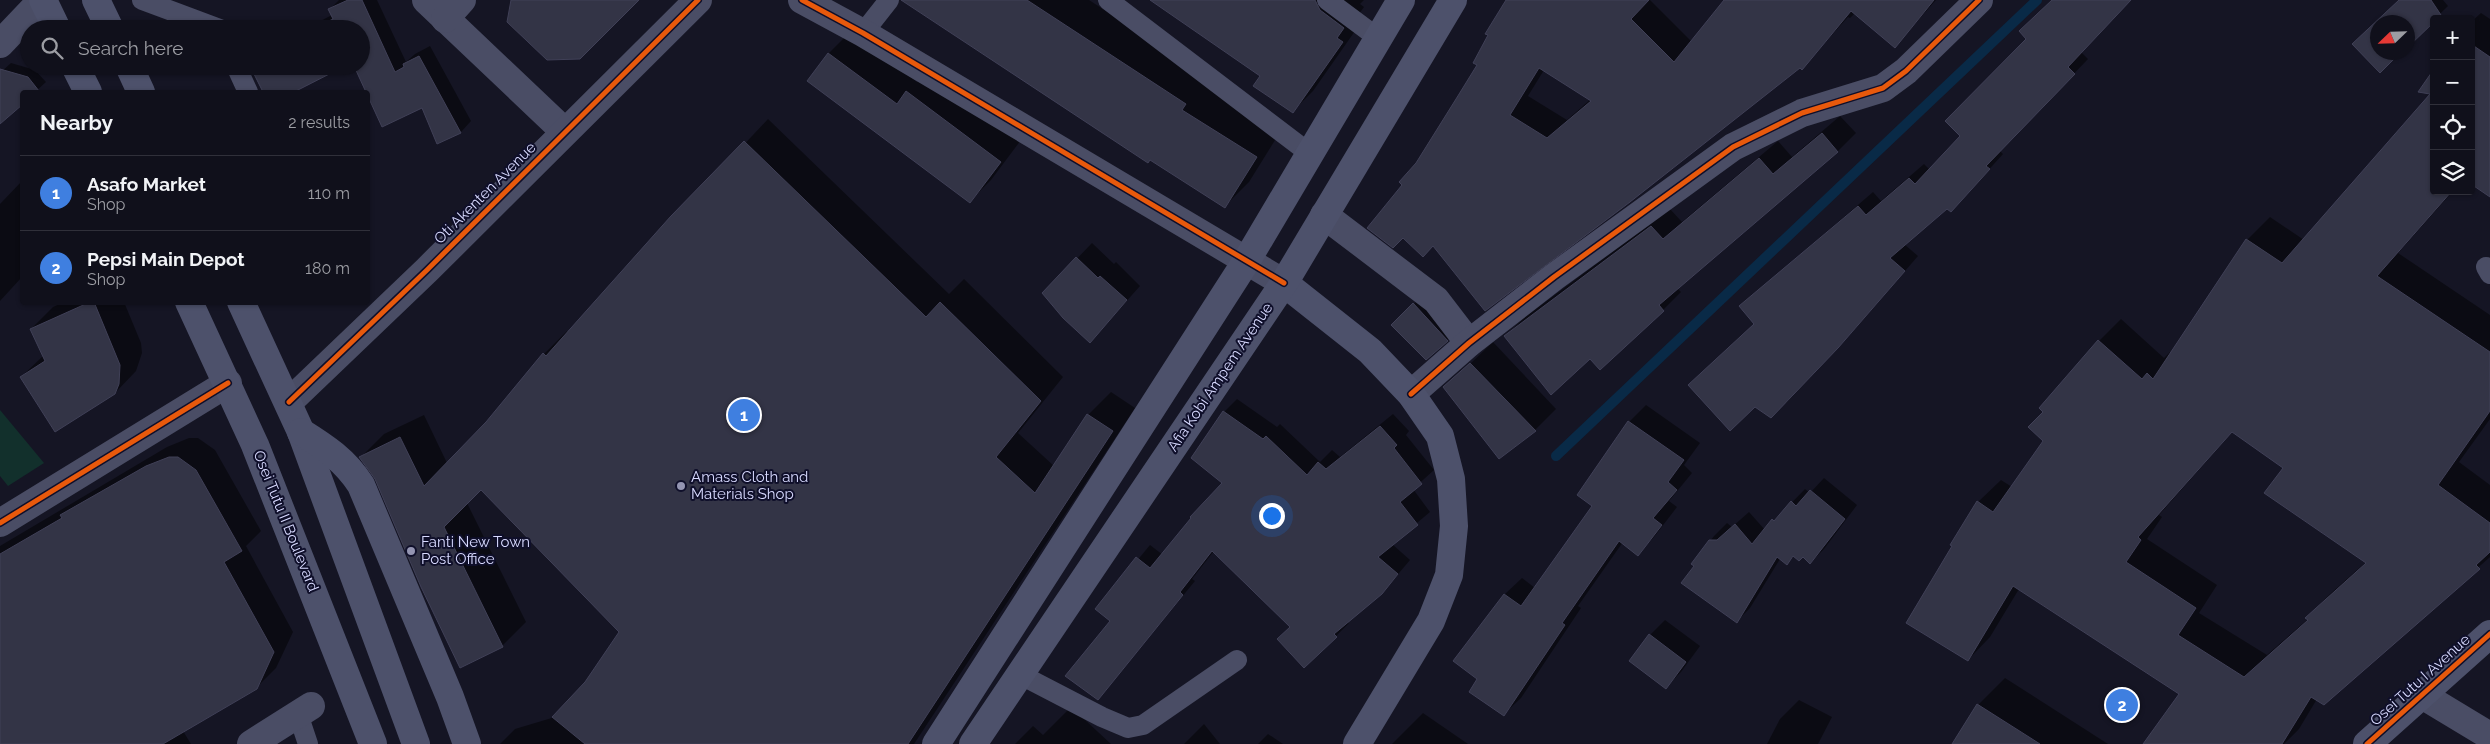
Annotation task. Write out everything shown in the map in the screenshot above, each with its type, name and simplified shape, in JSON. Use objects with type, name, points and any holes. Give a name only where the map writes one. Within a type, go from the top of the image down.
[{"type":"main road","points":[[42,0],[52,20]]},
{"type":"main road","points":[[96,0],[106,20]]},
{"type":"main road","points":[[936,744],[1247,260],[1401,0]]},
{"type":"main road","name":"Afia Kobi Ampem Avenue","points":[[973,744],[1284,283],[1452,0]]},
{"type":"main road","points":[[80,75],[87,90]]},
{"type":"main road","points":[[133,75],[140,90]]},
{"type":"main road","points":[[1284,283],[1370,351],[1411,394],[1440,436],[1451,479],[1454,526],[1449,575],[1431,621],[1357,744]]},
{"type":"main road","name":"Osei Tutu II Boulevard","points":[[190,305],[228,383],[259,454],[373,744]]},
{"type":"main road","points":[[242,305],[289,402],[301,432],[414,739]]},
{"type":"main road","points":[[301,432],[336,454],[350,468],[361,485],[450,697],[467,744]]},
{"type":"main road","name":"Osei Tutu I Avenue","points":[[2367,744],[2490,634]]},
{"type":"street","points":[[23,20],[42,0]]},
{"type":"street","name":"Oti Akenten Avenue","points":[[289,402],[427,270],[564,131],[698,0]]},
{"type":"street","points":[[802,0],[863,33],[1284,283]]},
{"type":"street","points":[[1411,394],[1469,343],[1554,277],[1733,147],[1802,113],[1883,88],[1906,71],[1979,0]]},
{"type":"street","points":[[444,6],[564,131]]},
{"type":"street","points":[[0,44],[20,23]]},
{"type":"street","points":[[1324,215],[1436,300],[1469,343]]},
{"type":"street","points":[[0,523],[228,383]]},
{"type":"street","points":[[2422,695],[2490,736]]},
{"type":"street","points":[[251,744],[304,710]]},
{"type":"lane","points":[[142,0],[196,20]]},
{"type":"lane","points":[[863,33],[889,0]]},
{"type":"lane","points":[[1108,0],[1309,153]]},
{"type":"lane","points":[[1327,0],[1378,38]]},
{"type":"lane","points":[[240,75],[247,90]]},
{"type":"lane","points":[[1019,674],[1102,718],[1128,728],[1143,725],[1237,660]]},
{"type":"lane","points":[[304,710],[308,744]]},
{"type":"green space","points":[[0,410],[44,463],[8,486],[0,476]]},
{"type":"building","points":[[348,0],[362,0],[395,72],[404,67],[403,64],[419,56],[461,133],[437,144],[422,108],[382,127],[370,101],[370,90],[365,90],[358,75],[370,75],[370,20],[331,20],[333,19],[328,9]]},
{"type":"building","points":[[511,0],[639,0],[580,59],[547,60],[507,22]]},
{"type":"building","points":[[901,0],[1027,0],[1186,104],[1182,110],[1257,157],[1225,208],[1150,160],[1148,163]]},
{"type":"building","points":[[1150,0],[1315,0],[1320,10],[1344,28],[1337,38],[1343,42],[1293,113],[1253,86],[1260,76]]},
{"type":"building","points":[[1506,0],[1649,0],[1631,19],[1674,62],[1724,0],[1934,0],[1895,48],[1851,11],[1802,70],[1800,68],[1630,202],[1485,311],[1433,246],[1423,257],[1403,238],[1393,248],[1367,228],[1402,185],[1399,182],[1416,163],[1477,65],[1473,63],[1488,35],[1485,34]],"holes":[[[1539,68],[1591,101],[1547,138],[1510,115]]]},
{"type":"building","points":[[2052,0],[2131,0],[2068,67],[2075,74],[1986,166],[1990,169],[1951,212],[1947,209],[1890,258],[1905,271],[1838,348],[1771,418],[1755,407],[1730,431],[1688,385],[1754,324],[1739,306],[1858,206],[1866,215],[1909,178],[1915,184],[1960,136],[1945,121],[2026,39],[2019,31]]},
{"type":"building","points":[[2399,0],[2431,0],[2441,15],[2430,15],[2430,26],[2415,40],[2415,15],[2383,15]]},
{"type":"building","points":[[2370,27],[2370,60],[2393,60],[2380,73],[2352,44]]},
{"type":"building","points":[[2475,47],[2490,57],[2490,197],[2475,187]]},
{"type":"building","points":[[828,53],[897,104],[906,91],[1001,162],[970,203],[807,81]]},
{"type":"building","points":[[0,69],[28,77],[38,90],[20,90],[20,107],[0,124]]},
{"type":"building","points":[[254,75],[327,75],[298,90],[262,90]]},
{"type":"building","points":[[2430,75],[2430,94],[2418,92]]},
{"type":"building","points":[[2430,94],[2430,195],[2448,195],[2377,276],[2490,352],[2490,411],[2438,485],[2490,523],[2490,552],[2476,565],[2480,569],[2324,705],[2311,697],[2282,744],[2143,744],[2179,694],[2013,586],[1968,661],[1906,623],[1977,501],[1993,512],[2043,441],[2028,427],[2043,412],[2039,408],[2098,340],[2142,379],[2147,373],[2153,379],[2246,239],[2282,263]],"holes":[[[2232,432],[2283,468],[2264,493],[2366,563],[2305,618],[2308,620],[2244,677],[2178,635],[2196,608],[2126,562],[2141,540],[2138,537]]]},
{"type":"building","points":[[1822,133],[1838,152],[1659,305],[1664,311],[1600,370],[1590,359],[1551,395],[1504,336],[1651,226],[1663,239],[1759,158],[1773,174]]},
{"type":"building","points":[[744,141],[926,317],[940,302],[1041,401],[996,457],[1035,493],[1087,414],[1113,431],[908,744],[585,744],[552,717],[585,682],[619,632],[481,490],[444,527],[503,647],[460,668],[421,587],[375,479],[359,457],[400,437],[424,486],[486,422],[543,353],[546,356],[671,216]]},
{"type":"building","points":[[1076,257],[1098,278],[1100,276],[1127,300],[1090,343],[1063,318],[1042,293]]},
{"type":"building","points":[[1413,303],[1448,341],[1426,360],[1391,325]]},
{"type":"building","points":[[83,305],[95,305],[120,365],[119,384],[115,394],[55,432],[20,377],[45,361],[30,329]]},
{"type":"building","points":[[1470,363],[1536,431],[1499,459],[1443,387]]},
{"type":"building","points":[[1223,411],[1263,439],[1266,436],[1307,475],[1318,462],[1326,469],[1380,426],[1397,445],[1394,448],[1422,484],[1400,502],[1418,525],[1378,557],[1398,574],[1382,594],[1334,634],[1337,637],[1304,668],[1277,639],[1290,627],[1212,551],[1180,592],[1183,595],[1098,700],[1065,676],[1110,621],[1095,609],[1136,557],[1150,568],[1190,517],[1222,483],[1191,458]]},
{"type":"building","points":[[1628,421],[1684,460],[1668,482],[1677,490],[1653,518],[1662,525],[1638,556],[1619,541],[1562,623],[1565,625],[1504,716],[1469,692],[1477,679],[1453,661],[1504,594],[1521,606],[1592,506],[1577,495]]},
{"type":"building","points":[[169,457],[178,457],[196,470],[242,551],[224,562],[274,652],[257,689],[163,744],[0,744],[0,554],[62,518],[60,515],[146,466]]},
{"type":"building","points":[[1810,490],[1845,519],[1810,564],[1803,557],[1799,561],[1793,556],[1787,565],[1777,557],[1737,623],[1681,583],[1694,566],[1691,564],[1709,540],[1717,540],[1735,524],[1752,544],[1772,519],[1774,521],[1791,501],[1796,506]]},
{"type":"building","points":[[1649,634],[1686,662],[1666,689],[1629,661]]},
{"type":"building","points":[[1977,704],[2040,744],[1952,744]]},
{"type":"waterway","points":[[1556,456],[2037,0]]},
{"type":"cycle path","points":[[289,402],[427,270],[698,0]]},
{"type":"cycle path","points":[[802,0],[863,33],[1284,283]]},
{"type":"cycle path","points":[[1411,394],[1469,343],[1554,277],[1733,147],[1802,113],[1883,88],[1906,71],[1979,0]]},
{"type":"cycle path","points":[[0,523],[228,383]]},
{"type":"cycle path","points":[[2367,744],[2490,634]]},
{"type":"place","name":"Asafo Market","points":[[744,415]]},
{"type":"place","name":"Amass Cloth and Materials Shop","points":[[681,486]]},
{"type":"place","name":"Fanti New Town Post Office","points":[[411,551]]},
{"type":"place","name":"Pepsi Main Depot","points":[[2122,705]]}]
